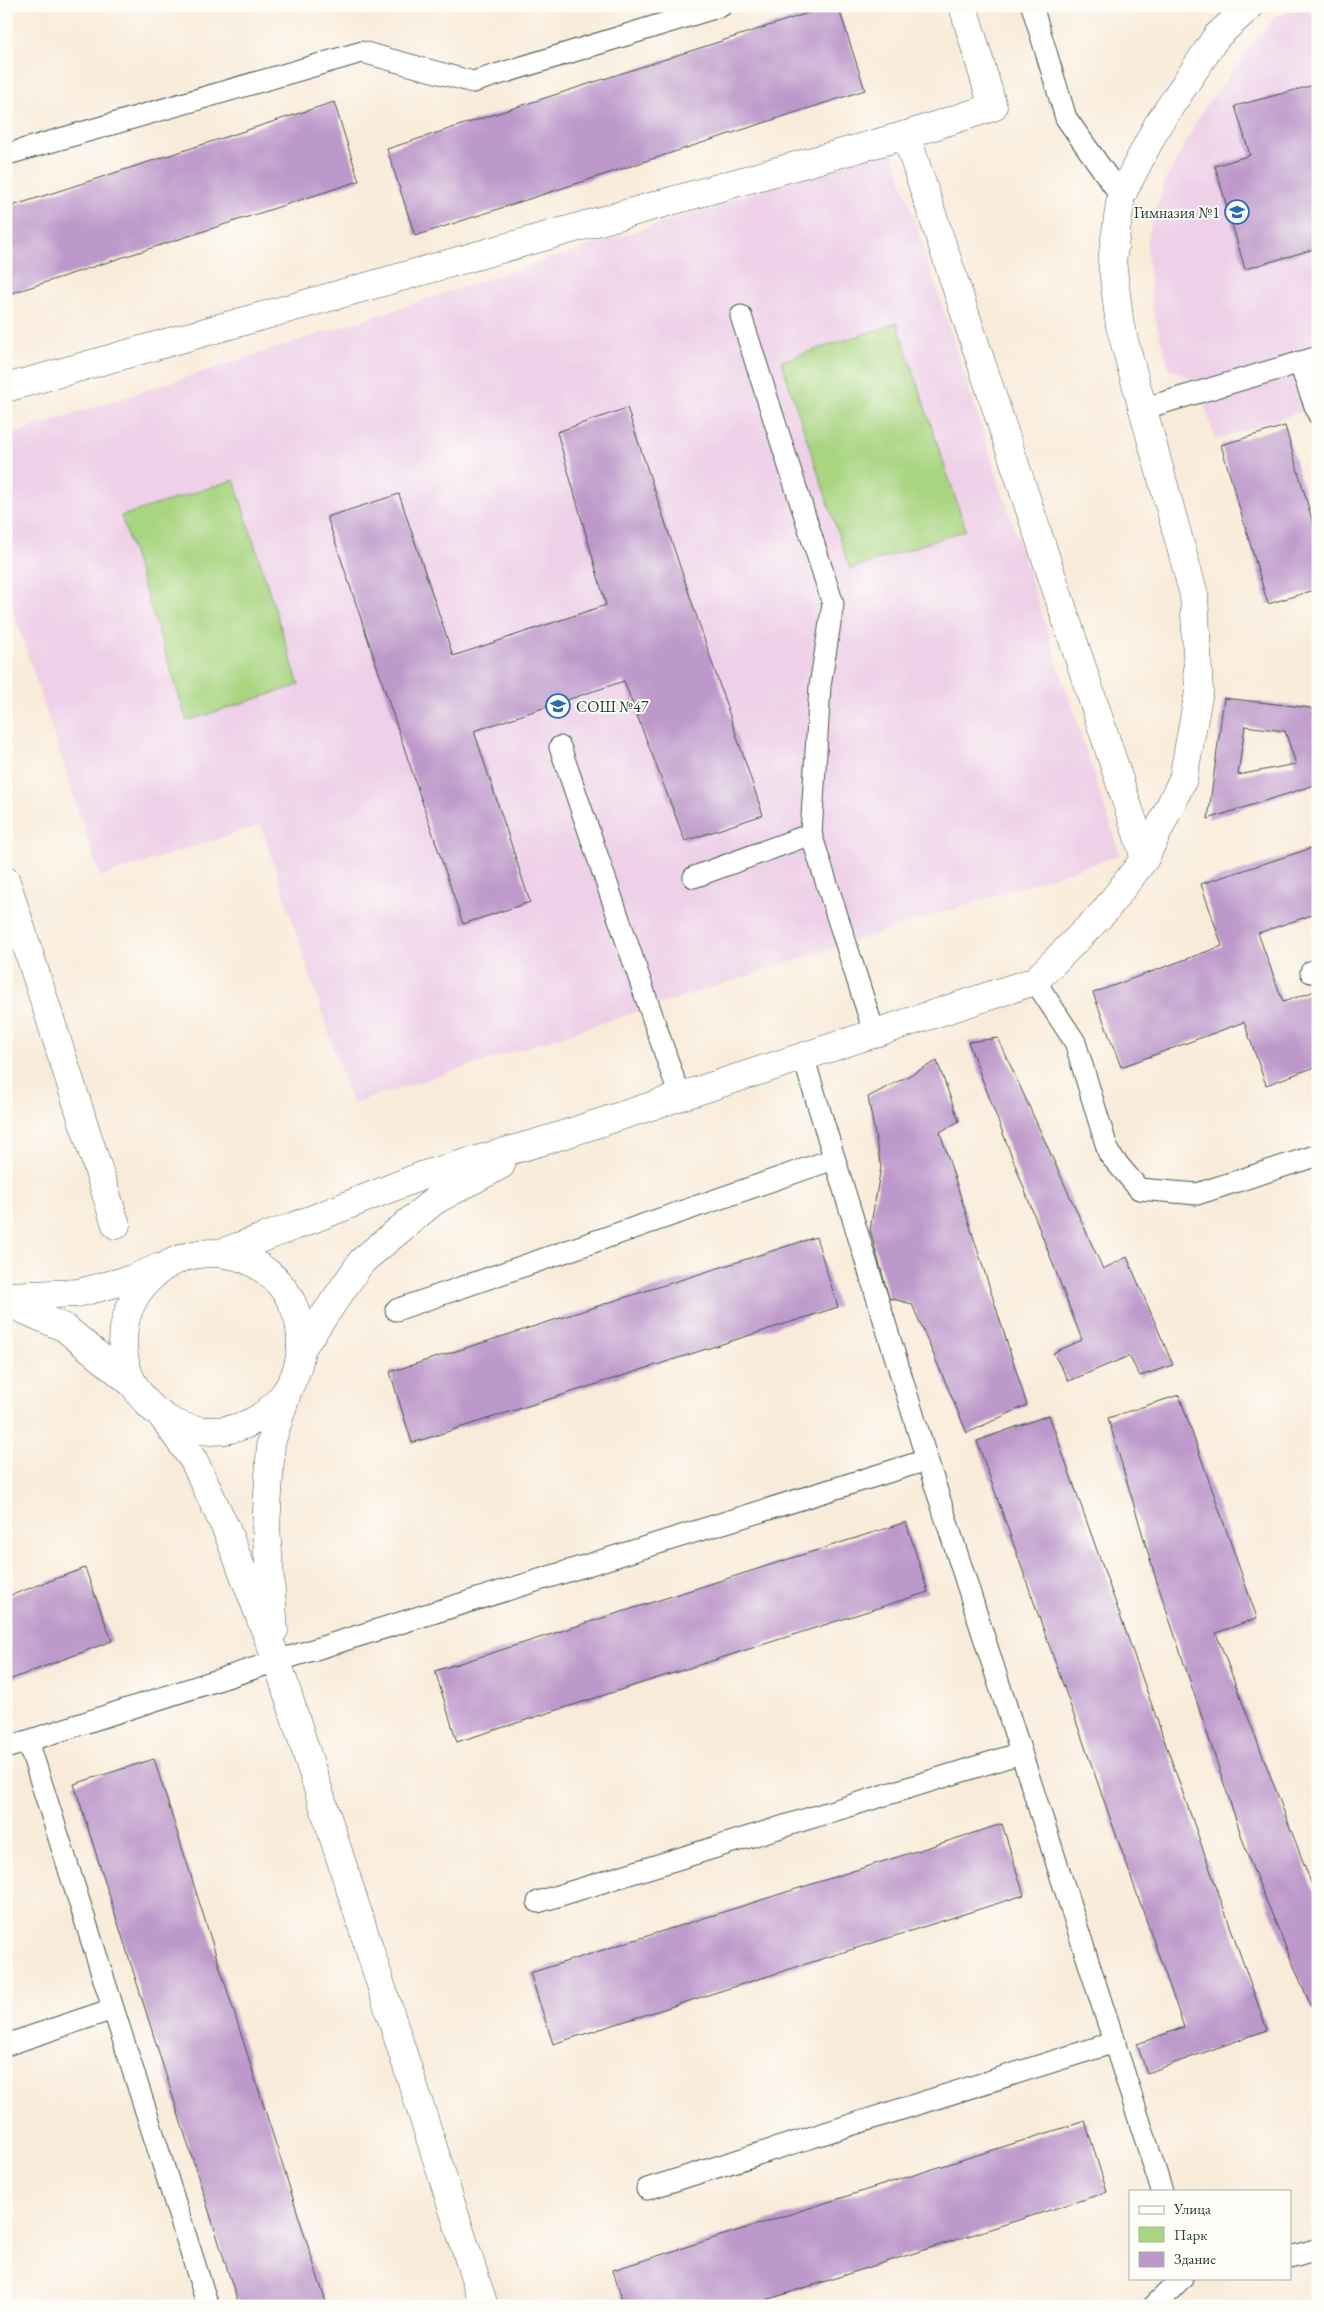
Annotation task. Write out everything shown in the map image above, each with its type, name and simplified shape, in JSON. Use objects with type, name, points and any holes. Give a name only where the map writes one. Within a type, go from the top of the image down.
[{"type":"street","points":[[6,388],[906,135],[993,108],[964,6]]},
{"type":"street","points":[[221,1253],[424,1175],[547,1140],[1035,981],[1104,912],[1145,858],[1183,779],[1200,691],[1194,595],[1120,326],[1112,261],[1121,196],[1157,126],[1217,36],[1250,6]]},
{"type":"street","points":[[906,135],[1145,858]]},
{"type":"street","points":[[6,881],[116,1225]]},
{"type":"street","points":[[301,1349],[362,1260],[434,1202],[547,1140]]},
{"type":"street","points":[[6,1296],[78,1293],[132,1279],[197,1254],[221,1253],[248,1260],[271,1275],[288,1296],[299,1322],[301,1349],[297,1370],[288,1388],[271,1443],[266,1527],[277,1661]]},
{"type":"street","points":[[134,1386],[124,1357],[124,1327],[135,1298],[154,1274],[168,1264]]},
{"type":"street","points":[[6,1302],[66,1328],[134,1386],[146,1402],[162,1416],[194,1460],[227,1531],[277,1661],[484,2306]]},
{"type":"street","points":[[162,1416],[188,1428],[217,1431],[245,1425],[269,1410],[288,1388]]},
{"type":"lane","points":[[8,154],[362,52],[473,82],[721,6]]},
{"type":"lane","points":[[1032,6],[1066,118],[1121,196]]},
{"type":"lane","points":[[742,316],[832,604],[820,686],[811,834],[874,1035]]},
{"type":"lane","points":[[1142,409],[1308,360],[1318,414]]},
{"type":"lane","points":[[560,747],[680,1097]]},
{"type":"lane","points":[[694,877],[811,834]]},
{"type":"lane","points":[[1035,981],[1075,1042],[1108,1154],[1139,1189],[1196,1194],[1318,1155]]},
{"type":"lane","points":[[803,1056],[927,1460],[1162,2190]]},
{"type":"lane","points":[[396,1310],[834,1159]]},
{"type":"lane","points":[[6,1748],[277,1661],[927,1460]]},
{"type":"lane","points":[[28,1741],[208,2306]]},
{"type":"lane","points":[[538,1902],[1021,1753]]},
{"type":"lane","points":[[6,2045],[114,2009]]},
{"type":"lane","points":[[647,2189],[1115,2042]]},
{"type":"lane","points":[[1292,2256],[1318,2249]]},
{"type":"lane","points":[[1154,2306],[1180,2280]]},
{"type":"shaded area","name":"Гимназия №1","points":[[1304,6],[1318,6],[1318,452],[1306,410],[1215,440],[1198,381],[1169,368],[1151,304],[1147,241],[1164,183],[1206,105],[1275,17]]},
{"type":"shaded area","name":"СОШ №47","points":[[891,148],[1120,855],[352,1104],[261,825],[100,877],[6,588],[6,436]]},
{"type":"green space","points":[[897,323],[966,530],[850,569],[781,361]]},
{"type":"green space","points":[[234,480],[299,685],[187,721],[121,516]]},
{"type":"building","points":[[830,6],[838,6],[865,90],[415,236],[387,149]]},
{"type":"building","points":[[1318,84],[1318,248],[1245,269],[1215,166],[1250,155],[1235,106]]},
{"type":"building","points":[[334,102],[359,181],[9,294],[6,287],[6,208]]},
{"type":"building","points":[[627,408],[763,815],[685,841],[624,681],[474,731],[530,902],[463,924],[327,517],[399,494],[453,656],[606,605],[557,432]]},
{"type":"building","points":[[1285,426],[1318,540],[1318,589],[1268,604],[1221,445]]},
{"type":"building","points":[[1224,698],[1311,708],[1318,732],[1318,784],[1208,819]],"holes":[[[1245,726],[1285,731],[1296,764],[1238,775]]]},
{"type":"building","points":[[1318,846],[1318,913],[1258,933],[1283,1002],[1318,990],[1318,1066],[1266,1085],[1244,1022],[1121,1067],[1093,993],[1222,946],[1201,884]]},
{"type":"building","points":[[998,1038],[1103,1269],[1127,1257],[1173,1365],[1140,1376],[1129,1356],[1069,1381],[1053,1353],[1082,1340],[968,1042]]},
{"type":"building","points":[[937,1061],[959,1121],[940,1132],[1027,1405],[967,1433],[912,1304],[889,1298],[870,1230],[881,1167],[868,1097]]},
{"type":"building","points":[[816,1237],[838,1307],[412,1443],[390,1372]]},
{"type":"building","points":[[1179,1395],[1257,1618],[1216,1633],[1318,1901],[1318,2007],[1312,2009],[1250,1862],[1155,1576],[1108,1418]]},
{"type":"building","points":[[1049,1415],[1267,2030],[1147,2073],[1137,2044],[1184,2027],[977,1441]]},
{"type":"building","points":[[906,1522],[928,1592],[457,1742],[435,1671]]},
{"type":"building","points":[[85,1568],[112,1641],[6,1681],[6,1597]]},
{"type":"building","points":[[154,1759],[327,2306],[239,2306],[74,1784]]},
{"type":"building","points":[[1002,1824],[1024,1895],[553,2044],[530,1973]]},
{"type":"building","points":[[1085,2121],[1107,2192],[747,2306],[624,2306],[613,2270]]},
{"type":"place","name":"Гимназия №1","points":[[1237,212]]},
{"type":"place","name":"СОШ №47","points":[[558,706]]}]
